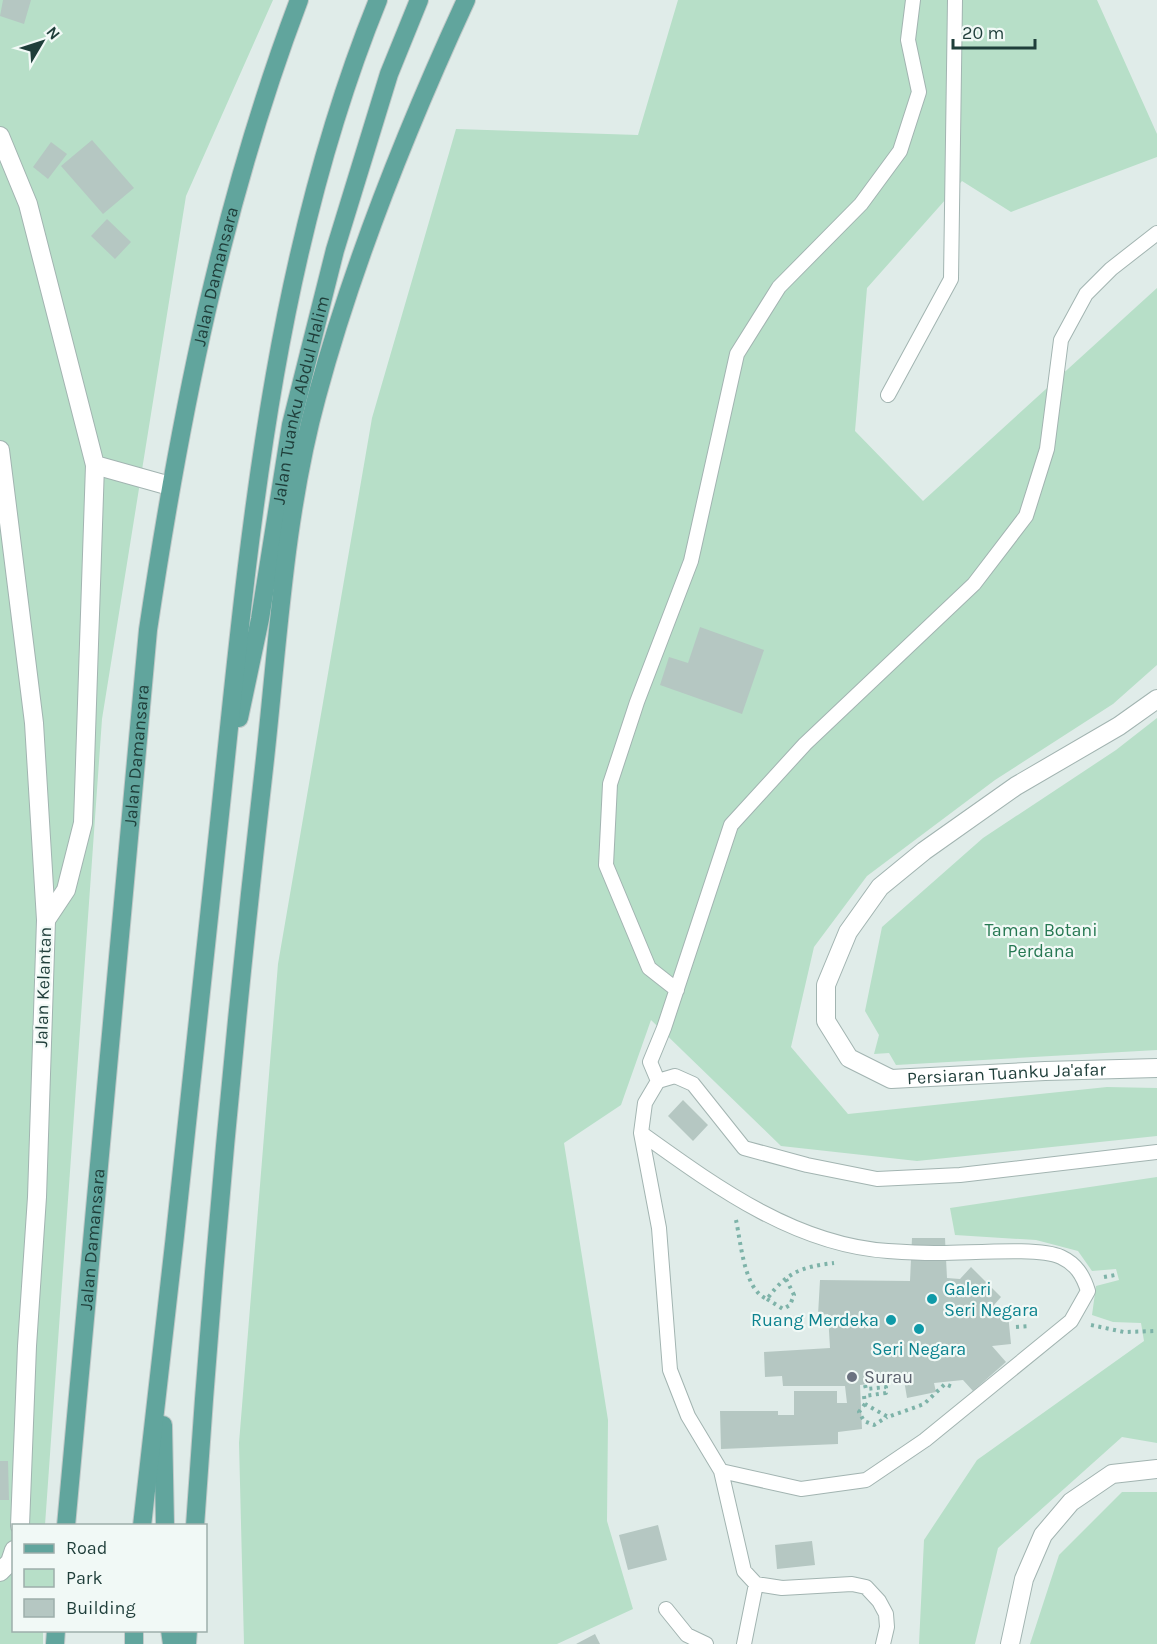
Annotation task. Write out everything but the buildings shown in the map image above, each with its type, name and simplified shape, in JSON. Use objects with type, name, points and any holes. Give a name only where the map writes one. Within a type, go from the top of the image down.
[{"type":"main road","name":"Jalan Damansara","points":[[66,1524],[148,630],[170,486],[227,218],[258,116],[299,0]]},
{"type":"main road","points":[[142,1524],[239,621],[287,307],[312,201],[360,45],[378,0]]},
{"type":"main road","name":"Jalan Tuanku Abdul Halim","points":[[220,809],[260,619],[291,425],[335,250],[389,74],[419,0]]},
{"type":"main road","points":[[195,1524],[209,1322],[231,1083],[295,493],[317,396],[380,201],[417,106],[466,0]]},
{"type":"main road","points":[[161,1364],[165,1524]]},
{"type":"street","points":[[0,136],[28,204],[95,465],[83,824],[66,890],[45,920]]},
{"type":"street","name":"Jalan Kelantan","points":[[0,450],[34,723],[45,920],[37,1197],[20,1524]]},
{"type":"street","points":[[95,465],[170,486]]},
{"type":"street","name":"Persiaran Tuanku Ja'afar","points":[[1157,699],[1119,726],[1016,786],[924,851],[880,887],[849,932],[826,985],[826,1021],[849,1058],[891,1079],[1157,1068]]},
{"type":"street","points":[[1010,1644],[1024,1579],[1043,1536],[1071,1502],[1112,1474],[1157,1469]]},
{"type":"street","points":[[0,1572],[10,1562],[12,1556]]},
{"type":"lane","points":[[677,990],[650,968],[606,865],[610,784],[637,702],[691,561],[737,354],[779,287],[861,204],[900,151],[919,92],[908,40],[913,0]]},
{"type":"lane","points":[[888,395],[951,279],[955,0]]},
{"type":"lane","points":[[658,1082],[650,1062],[677,990],[731,825],[805,744],[974,584],[1026,516],[1047,449],[1060,340],[1086,294],[1111,269],[1157,233]]},
{"type":"lane","points":[[883,1644],[887,1628],[886,1614],[879,1601],[866,1587],[852,1584],[782,1588],[756,1584],[744,1570],[721,1471],[688,1416],[670,1370],[659,1228],[641,1134],[645,1103],[658,1082],[675,1076],[693,1084],[744,1148],[807,1166],[877,1179],[960,1175],[1157,1152]]},
{"type":"lane","points":[[641,1134],[730,1196],[784,1223],[855,1249],[932,1253],[1023,1252],[1060,1256],[1078,1268],[1088,1291],[1071,1321],[925,1440],[866,1480],[801,1489],[721,1471]]},
{"type":"lane","points":[[744,1644],[756,1584]]},
{"type":"lane","points":[[666,1610],[687,1635],[706,1644]]},
{"type":"path","points":[[730,1196],[751,1286],[757,1295],[783,1310],[790,1305],[794,1295],[786,1279]]},
{"type":"path","points":[[767,1299],[779,1283],[803,1267],[852,1261],[855,1249]]},
{"type":"path","points":[[1101,1277],[1115,1275]]},
{"type":"path","points":[[1071,1321],[1124,1332],[1157,1331]]},
{"type":"path","points":[[865,1385],[866,1389],[886,1387],[886,1394],[864,1396],[865,1404],[859,1412],[864,1422],[874,1425],[888,1416],[924,1404],[945,1384],[958,1390],[969,1405]]},
{"type":"path","points":[[865,1404],[888,1416]]},
{"type":"green space","points":[[0,0],[273,0],[186,196],[102,719],[45,1524],[12,1524],[12,1632],[43,1632],[43,1644],[0,1644]]},
{"type":"green space","points":[[678,0],[1097,0],[1157,134],[1157,157],[1011,212],[962,181],[867,288],[855,431],[923,501],[1157,288],[1157,665],[1113,704],[995,780],[867,876],[814,947],[791,1047],[848,1114],[1107,1087],[1157,1088],[1157,1136],[917,1161],[781,1146],[651,1020],[621,1105],[564,1143],[608,1420],[607,1521],[633,1609],[557,1644],[244,1644],[239,1443],[278,964],[372,418],[456,129],[638,135]]},
{"type":"green space","name":"Taman Botani Perdana","points":[[1157,718],[1157,1050],[896,1065],[889,1053],[874,1054],[879,1035],[865,1011],[882,927],[983,838],[1116,750]]},
{"type":"green space","points":[[1157,1177],[1157,1443],[1122,1437],[998,1548],[975,1644],[919,1644],[924,1540],[977,1460],[1144,1341],[1141,1323],[1113,1322],[1092,1315],[1096,1286],[1119,1280],[1116,1269],[1092,1271],[1078,1251],[1036,1240],[955,1235],[950,1208]]},
{"type":"green space","points":[[1122,1492],[1157,1492],[1157,1644],[1030,1644],[1059,1555]]},
{"type":"place","name":"Galeri Seri Negara","points":[[932,1299]]},
{"type":"place","name":"Ruang Merdeka","points":[[891,1320]]},
{"type":"place","name":"Seri Negara","points":[[919,1329]]},
{"type":"place","name":"Surau","points":[[852,1377]]}]
